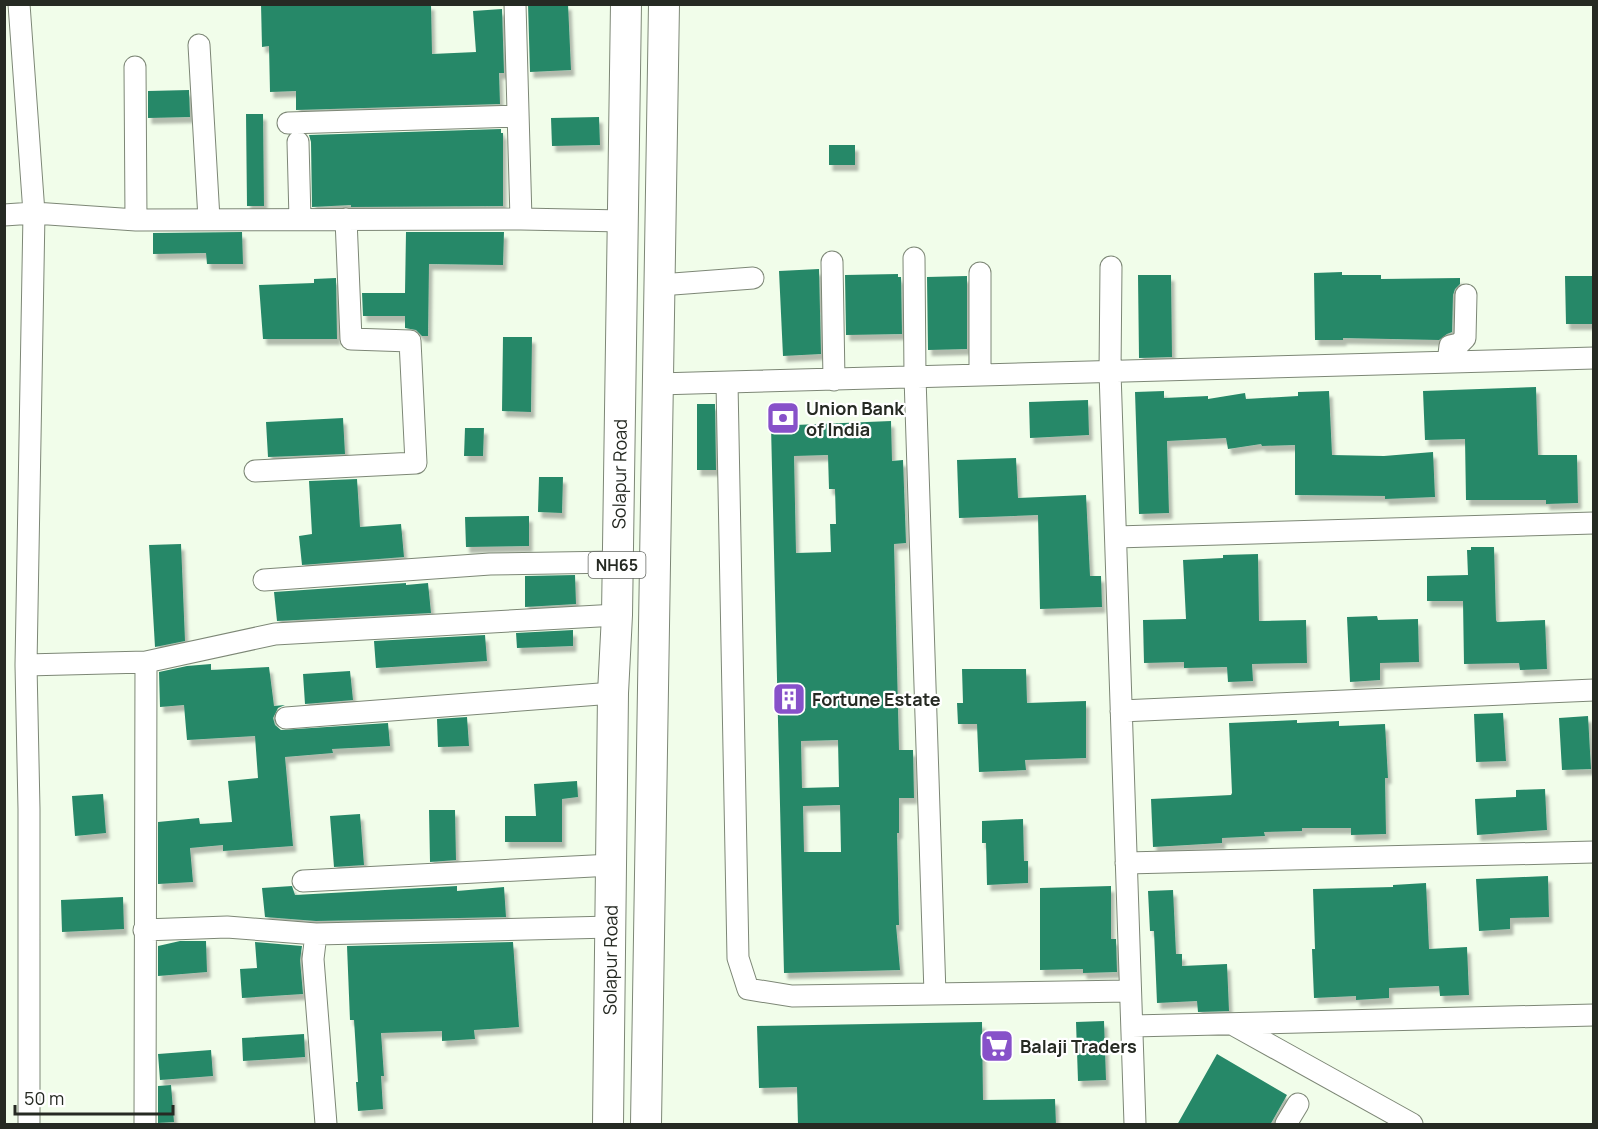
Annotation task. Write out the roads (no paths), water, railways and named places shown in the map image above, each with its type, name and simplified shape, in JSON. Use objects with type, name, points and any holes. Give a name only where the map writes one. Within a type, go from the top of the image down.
[{"type":"highway","name":"Solapur Road","points":[[608,1125],[613,693],[626,4]]},
{"type":"highway","name":"Solapur Road","points":[[646,1125],[664,4]]},
{"type":"street","points":[[19,4],[34,213],[26,665],[29,809],[29,1125]]},
{"type":"street","points":[[515,4],[521,219]]},
{"type":"street","points":[[199,45],[209,219]]},
{"type":"street","points":[[135,67],[136,220]]},
{"type":"street","points":[[288,123],[518,116]]},
{"type":"street","points":[[297,142],[300,219]]},
{"type":"street","points":[[7,215],[34,213],[136,220],[623,221]]},
{"type":"street","points":[[255,471],[416,463],[410,341],[351,339],[346,219]]},
{"type":"street","points":[[914,258],[915,377],[935,994]]},
{"type":"street","points":[[832,262],[834,380]]},
{"type":"street","points":[[1111,267],[1110,372],[1134,1125]]},
{"type":"street","points":[[980,273],[980,375]]},
{"type":"street","points":[[660,285],[753,278]]},
{"type":"street","points":[[1448,362],[1450,346],[1459,345],[1465,338],[1466,295]]},
{"type":"street","points":[[658,384],[1593,358]]},
{"type":"street","points":[[727,383],[738,958],[748,989],[792,996],[1130,991]]},
{"type":"street","points":[[1116,537],[1593,523]]},
{"type":"street","points":[[264,580],[490,564],[617,562]]},
{"type":"street","points":[[26,665],[146,662],[275,634],[616,615]]},
{"type":"street","points":[[145,1125],[146,662]]},
{"type":"street","points":[[1121,711],[1593,690]]},
{"type":"street","points":[[286,718],[613,693]]},
{"type":"street","points":[[1126,863],[1593,852]]},
{"type":"street","points":[[303,881],[612,865]]},
{"type":"street","points":[[144,930],[227,927],[316,934],[611,927]]},
{"type":"street","points":[[316,934],[313,959],[326,1125]]},
{"type":"street","points":[[1132,1026],[1593,1015]]},
{"type":"street","points":[[1232,1024],[1412,1125]]},
{"type":"street","points":[[1286,1125],[1298,1104]]},
{"type":"place","name":"Union Bank of India","points":[[783,418]]},
{"type":"place","name":"Fortune Estate","points":[[789,699]]},
{"type":"place","name":"Balaji Traders","points":[[997,1046]]}]
